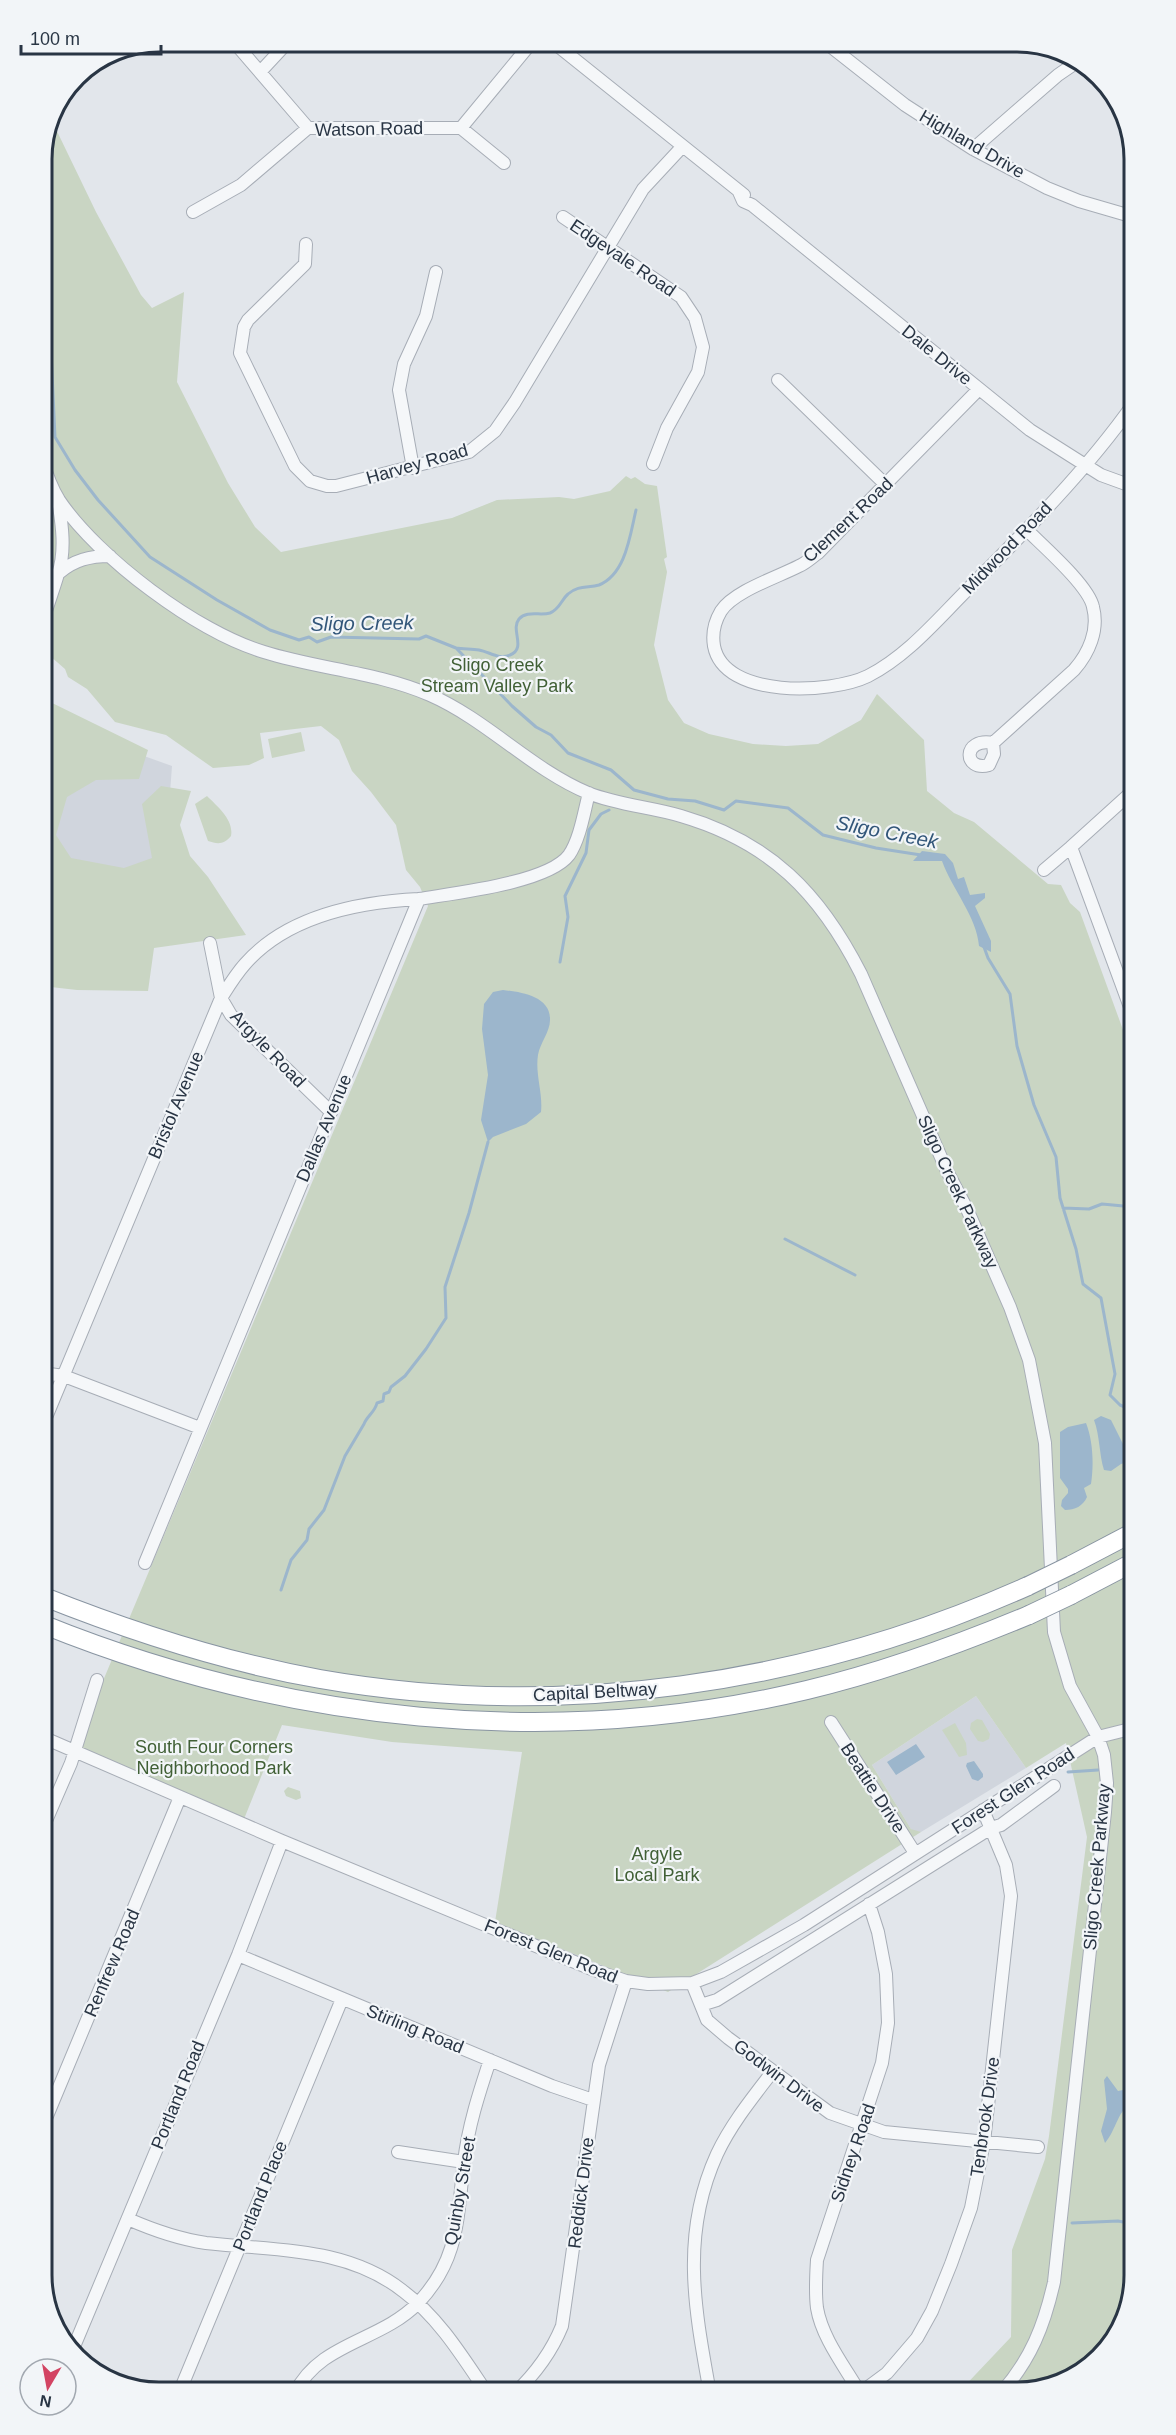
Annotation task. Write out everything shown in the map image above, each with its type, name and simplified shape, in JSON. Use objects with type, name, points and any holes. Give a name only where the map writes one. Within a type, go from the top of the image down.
[{"type":"highway","name":"Capital Beltway","points":[[52,1600],[152,1637],[258,1666],[320,1679],[427,1692],[533,1696],[635,1691],[750,1675],[868,1647],[978,1608],[1028,1586],[1124,1537]]},
{"type":"highway","name":"Capital Beltway","points":[[52,1628],[143,1661],[252,1692],[370,1712],[426,1718],[535,1722],[638,1717],[698,1710],[806,1690],[873,1672],[938,1651],[1029,1616],[1124,1567]]},
{"type":"street","points":[[243,52],[308,128]]},
{"type":"street","points":[[261,71],[279,52]]},
{"type":"street","points":[[504,163],[461,128],[523,52]]},
{"type":"street","name":"Dale Drive","points":[[566,52],[739,192],[743,201],[752,205],[1030,430],[1101,475],[1124,483]]},
{"type":"street","name":"Highland Drive","points":[[839,53],[905,105],[973,148],[1047,188],[1079,201],[1124,214]]},
{"type":"street","points":[[973,148],[1070,67]]},
{"type":"street","name":"Watson Road","points":[[192,212],[241,185],[308,128],[461,128]]},
{"type":"street","name":"Harvey Road","points":[[306,244],[304,264],[248,320],[244,327],[240,352],[250,378],[295,466],[310,481],[336,486],[469,452],[495,431],[515,402],[643,189],[682,147]]},
{"type":"street","name":"Edgevale Road","points":[[563,217],[681,297],[695,318],[703,347],[698,372],[667,428],[653,464]]},
{"type":"street","points":[[413,468],[399,390],[404,364],[426,316],[436,272]]},
{"type":"street","points":[[778,381],[886,485]]},
{"type":"street","name":"Clement Road","points":[[866,677],[829,687],[794,689],[744,679],[729,670],[716,654],[714,627],[721,611],[732,600],[802,564],[818,553],[979,389]]},
{"type":"street","name":"Midwood Road","points":[[866,677],[895,660],[915,643],[1027,530],[1085,465],[1124,416]]},
{"type":"street","name":"Sligo Creek Parkway","points":[[53,489],[77,523],[110,556],[174,605],[231,639],[271,655],[388,681],[429,694],[468,716],[552,773],[589,793],[718,827],[750,844],[788,872],[817,902],[845,942],[947,1171],[967,1209],[1010,1307],[1029,1360],[1046,1443],[1054,1632],[1070,1686],[1098,1737],[1104,1755],[1107,1783],[1105,1812],[1054,2282],[1045,2320],[1028,2357],[1011,2382]]},
{"type":"street","points":[[58,499],[62,526],[59,573]]},
{"type":"street","points":[[993,742],[1074,670],[1084,659],[1093,640],[1095,623],[1093,605],[1061,564],[1027,530]]},
{"type":"street","points":[[53,583],[69,564],[82,558],[110,556]]},
{"type":"street","points":[[419,899],[492,886],[540,875],[555,868],[569,854],[574,844],[589,793]]},
{"type":"street","points":[[1044,870],[1124,799]]},
{"type":"street","points":[[1071,847],[1124,991]]},
{"type":"street","name":"Bristol Avenue","points":[[52,1402],[221,998],[245,964],[259,950],[304,922],[388,901],[419,899]]},
{"type":"street","name":"Dallas Avenue","points":[[145,1563],[419,899]]},
{"type":"street","name":"Argyle Road","points":[[210,943],[221,998],[231,1015],[331,1112]]},
{"type":"street","points":[[52,1374],[63,1376],[200,1428]]},
{"type":"street","points":[[52,1806],[71,1763],[97,1680]]},
{"type":"street","name":"Beattie Drive","points":[[831,1722],[915,1853]]},
{"type":"street","name":"Forest Glen Road","points":[[52,1741],[282,1841],[594,1970],[626,1981],[648,1984],[692,1983],[741,1963],[1098,1737],[1124,1730]]},
{"type":"street","name":"Forest Glen Road","points":[[701,2005],[717,2000],[991,1828],[1001,1825],[1054,1786]]},
{"type":"street","name":"Renfrew Road","points":[[52,2104],[180,1797]]},
{"type":"street","name":"Tenbrook Drive","points":[[875,2382],[903,2356],[917,2338],[932,2311],[971,2208],[984,2142],[1011,1896],[1006,1864],[983,1810]]},
{"type":"street","name":"Portland Road","points":[[76,2342],[238,1956],[282,1841]]},
{"type":"street","name":"Sidney Road","points":[[854,2382],[824,2332],[817,2310],[815,2290],[817,2260],[882,2063],[888,2023],[886,1974],[878,1932],[869,1904]]},
{"type":"street","name":"Stirling Road","points":[[238,1956],[593,2100]]},
{"type":"street","name":"Reddick Drive","points":[[527,2382],[552,2350],[562,2326],[599,2066],[626,1981]]},
{"type":"street","name":"Godwin Drive","points":[[692,1983],[707,2020],[830,2114],[884,2132],[1038,2147]]},
{"type":"street","name":"Portland Place","points":[[184,2382],[342,1999]]},
{"type":"street","name":"Quinby Street","points":[[301,2382],[316,2363],[328,2355],[394,2323],[417,2303],[444,2266],[459,2220],[464,2162],[473,2116],[490,2060]]},
{"type":"street","points":[[708,2382],[695,2313],[693,2276],[693,2251],[700,2209],[717,2154],[742,2111],[773,2071]]},
{"type":"street","points":[[398,2152],[464,2162]]},
{"type":"street","points":[[128,2220],[182,2238],[208,2243],[240,2244],[345,2261],[376,2274],[402,2290],[417,2303],[452,2341],[480,2382]]},
{"type":"shaded area","points":[[77,732],[172,766],[163,887],[82,893],[53,828],[53,783]]},
{"type":"shaded area","points":[[976,1696],[1026,1768],[921,1832],[915,1832],[872,1765]]},
{"type":"green space","points":[[57,130],[96,212],[141,295],[152,308],[184,292],[177,382],[228,483],[255,527],[281,552],[452,518],[497,500],[559,497],[574,499],[610,491],[626,476],[631,479],[635,477],[645,484],[657,486],[667,572],[654,645],[668,700],[684,723],[709,734],[753,744],[786,746],[818,744],[861,720],[877,694],[924,740],[927,791],[954,813],[974,822],[1048,884],[1061,885],[1070,903],[1080,912],[1124,1033],[1124,2275],[1118,2310],[1112,2323],[1092,2351],[1070,2368],[1030,2382],[968,2382],[1011,2337],[1012,2250],[1045,2159],[1049,2136],[1087,1837],[1066,1743],[1026,1768],[976,1696],[872,1765],[911,1829],[921,1832],[668,1992],[495,1922],[522,1752],[392,1742],[282,1725],[244,1819],[74,1750],[428,906],[420,887],[406,870],[396,825],[352,771],[339,740],[321,726],[260,733],[264,758],[249,765],[213,768],[166,735],[115,722],[87,689],[68,677],[65,669],[53,658],[53,146]]},
{"type":"green space","points":[[53,703],[148,750],[139,779],[96,780],[67,797],[56,835],[71,858],[124,868],[152,858],[142,804],[161,786],[191,791],[180,825],[190,856],[208,877],[246,935],[154,948],[148,991],[77,990],[53,987]]},
{"type":"green space","points":[[301,732],[305,751],[272,758],[268,739]]},
{"type":"green space","points":[[207,796],[228,819],[231,836],[223,842],[208,841],[195,804]]},
{"type":"green space","points":[[977,1719],[982,1720],[990,1734],[989,1739],[983,1742],[978,1741],[970,1729],[971,1723]]},
{"type":"green space","points":[[955,1723],[966,1743],[967,1755],[959,1757],[942,1730]]},
{"type":"green space","points":[[288,1787],[300,1791],[301,1798],[296,1800],[286,1796],[284,1791]]},
{"type":"water","points":[[922,851],[945,854],[953,863],[958,879],[964,877],[970,895],[985,893],[985,898],[975,906],[991,941],[991,952],[979,946],[974,924],[942,861],[913,861]]},
{"type":"water","points":[[503,990],[518,992],[540,1000],[549,1012],[550,1024],[537,1062],[541,1112],[526,1124],[493,1137],[488,1142],[481,1120],[488,1075],[482,1029],[484,1004],[493,992]]},
{"type":"water","points":[[1101,1416],[1111,1420],[1124,1446],[1124,1463],[1111,1471],[1104,1470],[1094,1420]]},
{"type":"water","points":[[1086,1423],[1092,1453],[1091,1484],[1084,1488],[1087,1497],[1081,1505],[1065,1510],[1061,1506],[1068,1489],[1060,1478],[1060,1432],[1068,1427]]},
{"type":"water","points":[[916,1744],[925,1757],[896,1775],[887,1762]]},
{"type":"water","points":[[974,1761],[983,1774],[978,1781],[972,1779],[966,1766],[967,1763]]},
{"type":"water","points":[[1107,2076],[1118,2091],[1123,2090],[1124,2087],[1124,2109],[1105,2143],[1101,2131],[1107,2109],[1104,2080]]},
{"type":"waterway","name":"Sligo Creek","points":[[53,392],[55,437],[75,470],[98,500],[150,557],[217,600],[270,630],[299,640],[309,637],[317,642],[331,637],[419,639],[426,636],[456,648],[512,706],[536,727],[551,735],[568,753],[611,770],[634,790],[668,799],[695,801],[724,810],[736,801],[788,808],[823,835],[876,848],[921,855]]},
{"type":"waterway","points":[[456,648],[479,650],[502,657],[515,652],[518,643],[516,628],[522,616],[550,613],[572,591],[599,585],[615,572],[629,542],[636,510]]},
{"type":"waterway","points":[[560,962],[568,917],[565,896],[586,853],[589,830],[601,814],[609,810]]},
{"type":"waterway","name":"Sligo Creek","points":[[984,947],[988,958],[1010,994],[1017,1046],[1034,1105],[1056,1157],[1060,1198],[1076,1249],[1083,1284],[1101,1298],[1115,1374],[1110,1395],[1124,1407]]},
{"type":"waterway","points":[[281,1590],[291,1560],[307,1540],[309,1529],[324,1510],[345,1456],[365,1421],[377,1403],[383,1401],[384,1394],[405,1376],[446,1318],[445,1287],[469,1213],[488,1142]]},
{"type":"waterway","points":[[1063,1208],[1089,1209],[1102,1204],[1124,1206]]},
{"type":"waterway","points":[[785,1239],[855,1275]]},
{"type":"waterway","points":[[1068,1772],[1098,1770]]},
{"type":"waterway","points":[[1072,2223],[1124,2222]]},
{"type":"park label","name":"Sligo Creek Stream Valley Park","points":[[497,675]]},
{"type":"park label","name":"South Four Corners Neighborhood Park","points":[[214,1757]]},
{"type":"park label","name":"Argyle Local Park","points":[[657,1864]]}]
